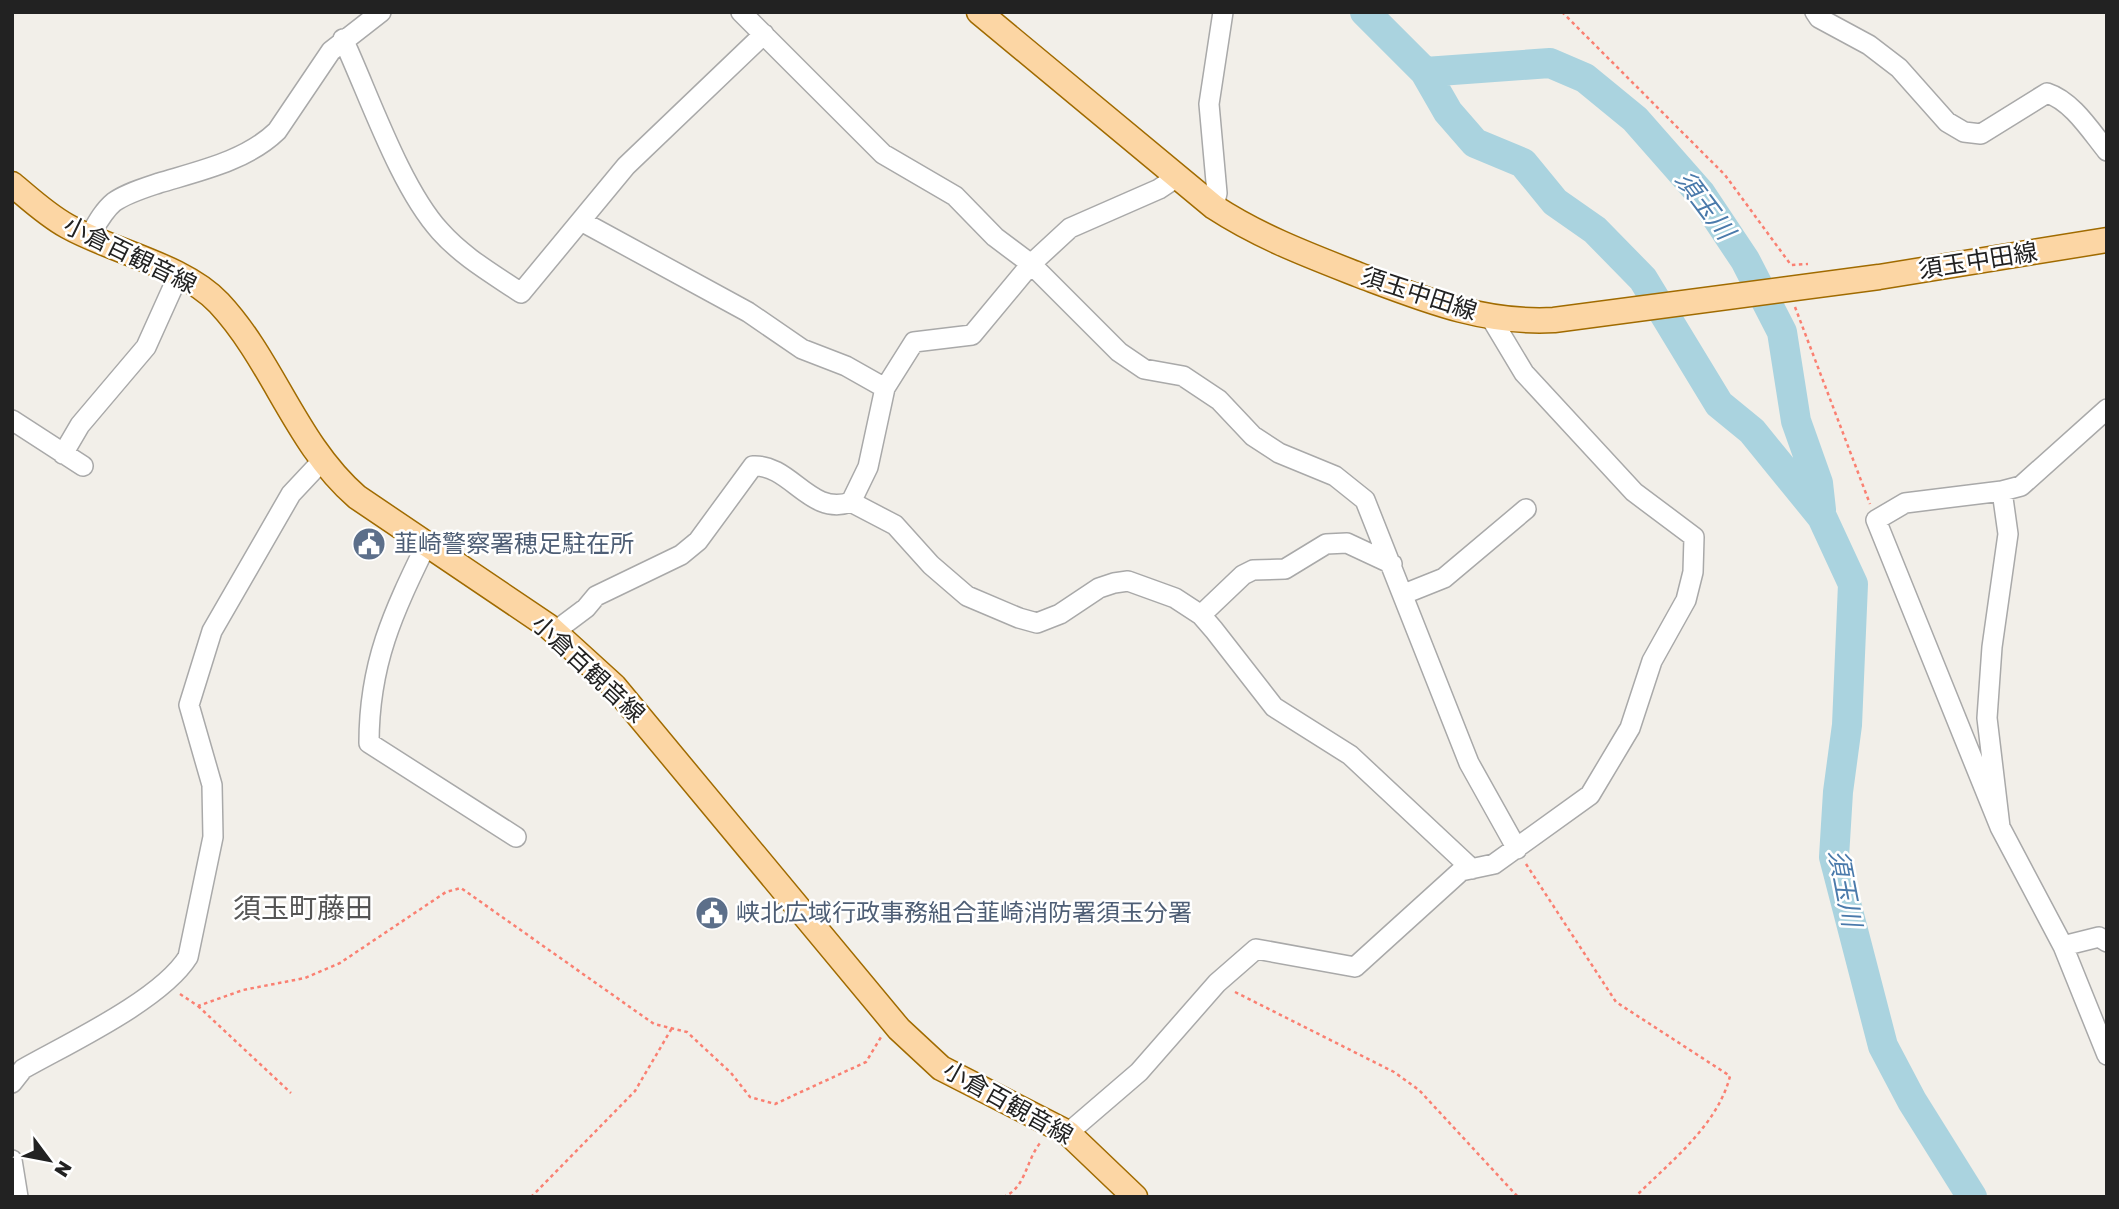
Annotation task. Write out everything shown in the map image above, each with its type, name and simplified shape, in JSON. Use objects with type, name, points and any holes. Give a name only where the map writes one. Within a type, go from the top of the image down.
[{"type":"main road","name":"須玉中田線","points":[[979,12],[1214,207],[1249,230],[1439,306],[1491,317],[1527,321],[1554,320],[1879,277],[2107,240]]},
{"type":"main road","name":"小倉百観音線","points":[[12,184],[65,226],[178,276],[217,302],[232,320],[321,461],[357,497],[427,542],[554,632],[614,686],[891,1019],[941,1068],[1062,1130],[1135,1197]]},
{"type":"street","points":[[89,237],[99,220],[116,201],[140,189],[242,156],[267,141],[343,39],[381,12]]},
{"type":"street","points":[[741,12],[883,153],[956,196],[995,237],[1031,264],[1134,363],[1144,369],[1183,376],[1219,400],[1253,436],[1279,453],[1335,477],[1365,500],[1404,594],[1429,669],[1469,764],[1517,849]]},
{"type":"street","points":[[1214,207],[1217,193],[1209,104],[1223,12]]},
{"type":"street","points":[[1815,12],[1819,18],[1869,45],[1899,68],[1947,122],[1964,132],[1981,134],[2047,93],[2057,96],[2075,112],[2107,151]]},
{"type":"street","points":[[343,39],[416,200],[440,232],[471,260],[522,293],[626,166],[764,34]]},
{"type":"street","points":[[554,632],[586,608],[596,596],[681,555],[698,541],[753,466],[767,465],[821,503],[837,507],[850,502],[869,467],[885,388],[914,342],[972,335],[1031,264],[1070,228],[1138,199],[1177,177]]},
{"type":"street","points":[[581,221],[748,312],[802,349],[846,366],[885,388]]},
{"type":"street","points":[[63,454],[80,425],[145,347],[178,276]]},
{"type":"street","points":[[1062,1130],[1139,1072],[1217,983],[1256,949],[1355,967],[1461,871],[1494,864],[1590,795],[1630,728],[1652,661],[1686,600],[1693,572],[1694,537],[1634,492],[1524,373],[1491,317]]},
{"type":"street","points":[[2107,409],[2021,486],[2002,491],[1905,503],[1876,520],[2000,827],[2063,946],[2107,1055]]},
{"type":"street","points":[[12,420],[83,466]]},
{"type":"street","points":[[12,1083],[23,1069],[162,983],[180,969],[188,957],[212,837],[212,785],[189,705],[212,631],[291,494],[321,461]]},
{"type":"street","points":[[2000,827],[1987,718],[1992,647],[2008,534],[2002,491]]},
{"type":"street","points":[[850,502],[895,525],[931,565],[967,596],[1019,618],[1037,622],[1060,614],[1099,588],[1128,581],[1175,598],[1201,615],[1274,707],[1350,755],[1472,869]]},
{"type":"street","points":[[1404,594],[1444,578],[1526,509]]},
{"type":"street","points":[[427,542],[388,624],[369,706],[369,743],[516,837]]},
{"type":"street","points":[[1201,615],[1243,575],[1253,570],[1285,569],[1326,544],[1347,543],[1392,564]]},
{"type":"street","points":[[2063,946],[2099,937],[2107,942]]},
{"type":"street","points":[[12,1160],[18,1197]]},
{"type":"path","points":[[1562,12],[1725,175],[1791,265],[1815,264]]},
{"type":"path","points":[[1784,289],[1876,520]]},
{"type":"path","points":[[1517,849],[1616,1002],[1730,1076],[1724,1100],[1685,1146],[1635,1197]]},
{"type":"path","points":[[198,1006],[243,989],[305,978],[340,963],[446,892],[461,888],[654,1024],[687,1032],[731,1073],[750,1097],[775,1104],[866,1062],[891,1019]]},
{"type":"path","points":[[162,983],[198,1006],[291,1093]]},
{"type":"path","points":[[1217,983],[1394,1072],[1419,1090],[1518,1197]]},
{"type":"path","points":[[530,1197],[635,1091],[672,1028]]},
{"type":"path","points":[[1003,1197],[1013,1194],[1024,1177],[1035,1149],[1062,1130]]},
{"type":"waterway","name":"須玉川","points":[[1365,12],[1425,72],[1448,112],[1475,143],[1523,163],[1555,202],[1595,230],[1643,279],[1719,404],[1752,431],[1822,517],[1853,584],[1847,725],[1838,792],[1834,857],[1883,1046],[1912,1101],[1972,1197]]},
{"type":"waterway","name":"須玉川","points":[[1425,72],[1550,63],[1585,78],[1635,119],[1701,194],[1745,260],[1782,332],[1796,421],[1818,483],[1821,510]]},
{"type":"place","name":"韮崎警察署穂足駐在所","points":[[369,544]]},
{"type":"place","name":"峡北広域行政事務組合韮崎消防署須玉分署","points":[[712,913]]},
{"type":"district","name":"須玉町藤田","points":[[303,908]]}]
